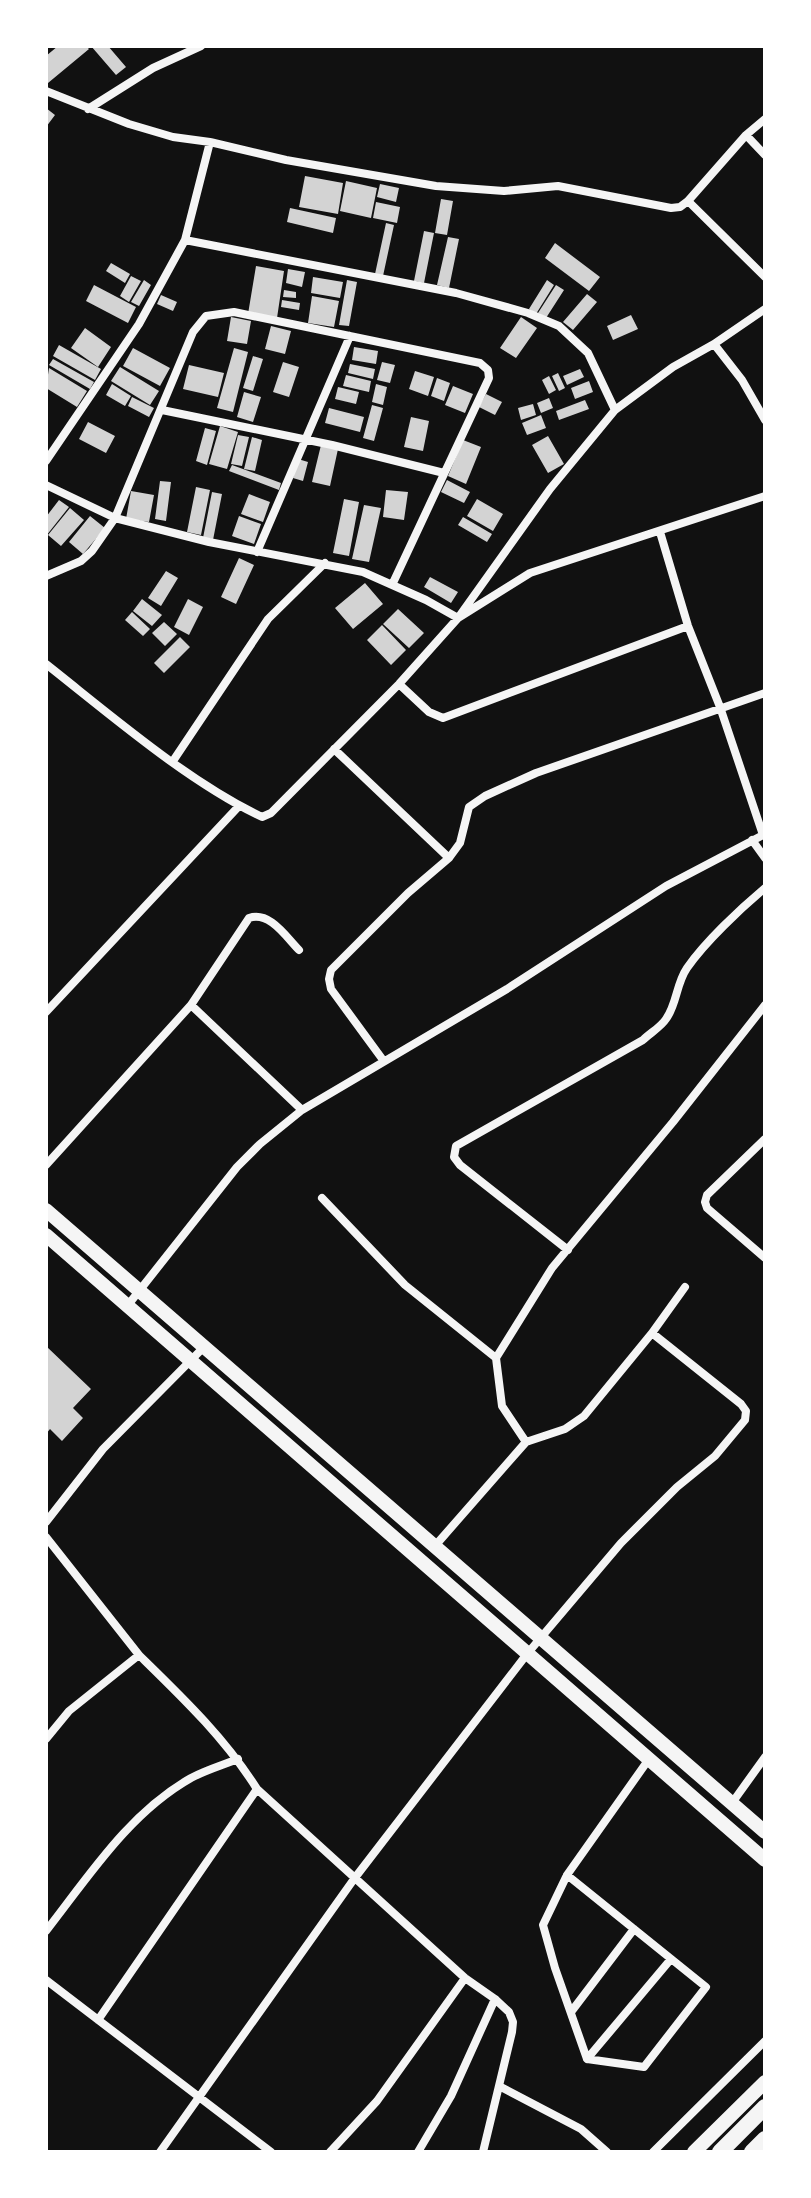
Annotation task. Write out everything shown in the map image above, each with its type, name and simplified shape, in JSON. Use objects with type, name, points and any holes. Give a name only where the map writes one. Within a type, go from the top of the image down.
[{"type":"highway","points":[[720,2152],[765,2107]]},
{"type":"highway","points":[[752,2152],[765,2139]]},
{"type":"main road","points":[[46,1210],[765,1832]]},
{"type":"main road","points":[[46,1235],[765,1860]]},
{"type":"main road","points":[[694,2152],[765,2082]]},
{"type":"street","points":[[88,109],[153,68],[201,46]]},
{"type":"street","points":[[46,91],[88,109],[173,137],[210,142],[286,160],[436,186],[504,191],[558,186],[671,208],[680,207],[688,201],[746,135],[765,119]]},
{"type":"street","points":[[746,135],[765,155]]},
{"type":"street","points":[[46,461],[139,324],[185,240],[210,142]]},
{"type":"street","points":[[688,201],[765,277]]},
{"type":"street","points":[[185,240],[456,293],[528,313],[559,326],[588,353],[615,410]]},
{"type":"street","points":[[46,664],[142,740],[239,806],[262,817],[271,813],[399,684],[458,618],[550,489],[615,410],[673,367],[714,344],[765,309]]},
{"type":"street","points":[[46,576],[81,561],[92,551],[115,518],[193,332],[206,316],[234,312],[480,363],[488,370],[489,378],[392,585]]},
{"type":"street","points":[[257,552],[350,336]]},
{"type":"street","points":[[714,344],[742,380],[765,420]]},
{"type":"street","points":[[162,410],[306,439],[444,473]]},
{"type":"street","points":[[46,485],[115,518],[257,552],[363,572],[458,618]]},
{"type":"street","points":[[458,618],[530,573],[765,496]]},
{"type":"street","points":[[128,1305],[237,1167],[302,1110],[507,989],[666,886],[764,834],[688,626],[660,532]]},
{"type":"street","points":[[173,761],[268,619],[325,563]]},
{"type":"street","points":[[399,684],[429,712],[443,718],[688,626]]},
{"type":"street","points":[[383,1060],[331,989],[331,970],[408,893],[449,858],[460,843],[469,807],[485,796],[536,773],[765,693]]},
{"type":"street","points":[[334,749],[449,858]]},
{"type":"street","points":[[46,1012],[239,806]]},
{"type":"street","points":[[752,840],[765,858]]},
{"type":"street","points":[[568,1250],[460,1165],[454,1157],[456,1146],[643,1040],[666,1021],[678,985],[688,967],[765,888]]},
{"type":"street","points":[[46,1165],[191,1005],[249,918],[268,919],[299,950]]},
{"type":"street","points":[[191,1005],[302,1110]]},
{"type":"street","points":[[526,1442],[502,1406],[496,1358],[552,1268],[765,1005]]},
{"type":"street","points":[[765,1139],[707,1195],[705,1202],[707,1208],[765,1258]]},
{"type":"street","points":[[322,1198],[405,1285],[496,1358]]},
{"type":"street","points":[[433,1547],[526,1442],[565,1429],[584,1416],[685,1287]]},
{"type":"street","points":[[160,2152],[354,1879],[540,1637],[621,1543],[677,1487],[715,1456],[745,1420],[746,1411],[741,1404],[652,1333]]},
{"type":"street","points":[[46,1522],[103,1449],[203,1348]]},
{"type":"street","points":[[46,1537],[139,1655],[238,1759],[257,1789],[465,1978],[509,2012],[513,2022],[483,2152]]},
{"type":"street","points":[[46,1739],[69,1711],[139,1655]]},
{"type":"street","points":[[732,1803],[765,1757]]},
{"type":"street","points":[[46,1931],[126,1829],[156,1802],[192,1777],[238,1759]]},
{"type":"street","points":[[587,2059],[543,1925],[567,1875],[649,1759]]},
{"type":"street","points":[[98,2020],[257,1789]]},
{"type":"street","points":[[567,1875],[706,1987],[644,2067],[587,2059]]},
{"type":"street","points":[[571,2012],[634,1929]]},
{"type":"street","points":[[587,2059],[671,1959]]},
{"type":"street","points":[[330,2152],[377,2101],[465,1978]]},
{"type":"street","points":[[46,1980],[271,2152]]},
{"type":"street","points":[[418,2152],[451,2096],[495,1999]]},
{"type":"street","points":[[653,2152],[765,2041]]},
{"type":"street","points":[[499,2086],[581,2129],[607,2152]]},
{"type":"building","points":[[58,46],[86,46],[89,49],[48,83],[46,56]]},
{"type":"building","points":[[91,46],[108,46],[126,67],[116,75]]},
{"type":"building","points":[[46,108],[55,115],[46,127]]},
{"type":"building","points":[[305,176],[343,183],[338,214],[299,207]]},
{"type":"building","points":[[346,181],[377,188],[371,218],[340,211]]},
{"type":"building","points":[[380,184],[399,188],[396,202],[377,197]]},
{"type":"building","points":[[441,199],[453,201],[447,235],[435,233]]},
{"type":"building","points":[[376,202],[400,207],[397,223],[373,218]]},
{"type":"building","points":[[290,208],[336,218],[333,233],[287,222]]},
{"type":"building","points":[[386,223],[394,225],[383,276],[375,274]]},
{"type":"building","points":[[424,231],[434,233],[424,283],[414,281]]},
{"type":"building","points":[[448,237],[459,239],[449,288],[437,285]]},
{"type":"building","points":[[555,243],[600,277],[589,291],[545,258]]},
{"type":"building","points":[[111,263],[130,274],[125,283],[106,271]]},
{"type":"building","points":[[256,266],[284,271],[277,318],[248,314]]},
{"type":"building","points":[[288,269],[305,272],[302,287],[286,283]]},
{"type":"building","points":[[131,276],[141,281],[129,302],[120,296]]},
{"type":"building","points":[[313,277],[343,282],[340,298],[311,293]]},
{"type":"building","points":[[144,280],[151,285],[139,306],[131,302]]},
{"type":"building","points":[[347,280],[357,282],[349,326],[339,325]]},
{"type":"building","points":[[547,280],[554,285],[536,314],[529,309]]},
{"type":"building","points":[[94,285],[136,307],[128,323],[86,301]]},
{"type":"building","points":[[556,285],[564,290],[546,318],[538,313]]},
{"type":"building","points":[[284,290],[296,292],[296,298],[283,297]]},
{"type":"building","points":[[587,294],[597,302],[573,330],[563,322]]},
{"type":"building","points":[[161,295],[177,302],[173,311],[157,304]]},
{"type":"building","points":[[312,296],[339,301],[334,327],[308,323]]},
{"type":"building","points":[[282,300],[300,303],[299,310],[281,307]]},
{"type":"building","points":[[631,315],[638,329],[613,340],[607,326]]},
{"type":"building","points":[[231,317],[251,321],[247,344],[227,341]]},
{"type":"building","points":[[521,317],[537,328],[516,358],[500,348]]},
{"type":"building","points":[[271,326],[291,331],[285,354],[265,349]]},
{"type":"building","points":[[85,328],[111,347],[98,367],[71,348]]},
{"type":"building","points":[[59,345],[101,369],[95,380],[53,356]]},
{"type":"building","points":[[354,347],[378,351],[376,364],[352,360]]},
{"type":"building","points":[[133,348],[170,368],[160,386],[123,366]]},
{"type":"building","points":[[234,348],[248,352],[233,412],[217,408]]},
{"type":"building","points":[[253,356],[263,359],[253,391],[243,388]]},
{"type":"building","points":[[53,359],[94,382],[90,389],[49,365]]},
{"type":"building","points":[[283,362],[299,367],[289,397],[273,392]]},
{"type":"building","points":[[382,362],[395,365],[390,383],[377,380]]},
{"type":"building","points":[[350,364],[375,369],[373,379],[348,373]]},
{"type":"building","points":[[189,365],[224,373],[218,397],[183,389]]},
{"type":"building","points":[[120,367],[159,391],[150,405],[111,381]]},
{"type":"building","points":[[49,368],[87,391],[77,407],[46,388]]},
{"type":"building","points":[[580,369],[584,377],[567,385],[563,376]]},
{"type":"building","points":[[415,371],[434,377],[428,396],[409,389]]},
{"type":"building","points":[[558,373],[565,388],[559,391],[552,376]]},
{"type":"building","points":[[346,375],[371,381],[369,392],[343,386]]},
{"type":"building","points":[[549,376],[556,390],[549,394],[542,380]]},
{"type":"building","points":[[437,378],[450,383],[444,401],[431,396]]},
{"type":"building","points":[[589,381],[593,392],[575,399],[571,388]]},
{"type":"building","points":[[112,384],[131,396],[125,406],[106,395]]},
{"type":"building","points":[[376,384],[387,387],[383,405],[372,402]]},
{"type":"building","points":[[453,386],[473,394],[465,413],[445,405]]},
{"type":"building","points":[[338,387],[359,392],[356,404],[335,399]]},
{"type":"building","points":[[244,392],[261,397],[253,422],[237,417]]},
{"type":"building","points":[[486,394],[502,402],[495,415],[479,407]]},
{"type":"building","points":[[132,397],[154,408],[149,417],[128,406]]},
{"type":"building","points":[[549,398],[553,408],[541,413],[537,403]]},
{"type":"building","points":[[585,400],[589,409],[559,420],[556,411]]},
{"type":"building","points":[[533,404],[536,415],[521,420],[518,408]]},
{"type":"building","points":[[372,405],[383,408],[374,441],[363,438]]},
{"type":"building","points":[[329,408],[364,417],[360,432],[325,423]]},
{"type":"building","points":[[541,415],[546,428],[527,435],[522,423]]},
{"type":"building","points":[[411,417],[429,421],[423,451],[404,447]]},
{"type":"building","points":[[88,422],[115,436],[106,453],[79,439]]},
{"type":"building","points":[[220,426],[238,432],[227,469],[209,464]]},
{"type":"building","points":[[205,428],[216,431],[207,465],[196,461]]},
{"type":"building","points":[[238,435],[249,437],[242,466],[231,464]]},
{"type":"building","points":[[548,436],[564,464],[548,473],[532,445]]},
{"type":"building","points":[[252,437],[262,440],[255,471],[244,469]]},
{"type":"building","points":[[463,440],[481,447],[466,484],[448,476]]},
{"type":"building","points":[[321,445],[338,449],[330,486],[312,482]]},
{"type":"building","points":[[298,459],[308,462],[303,481],[293,478]]},
{"type":"building","points":[[232,465],[281,483],[279,490],[229,471]]},
{"type":"building","points":[[447,480],[470,492],[464,503],[441,492]]},
{"type":"building","points":[[160,481],[171,482],[166,521],[155,519]]},
{"type":"building","points":[[196,487],[210,490],[201,535],[187,532]]},
{"type":"building","points":[[386,490],[408,492],[404,520],[383,517]]},
{"type":"building","points":[[131,491],[154,495],[149,522],[126,519]]},
{"type":"building","points":[[212,492],[222,494],[213,540],[203,538]]},
{"type":"building","points":[[249,494],[270,502],[263,522],[241,514]]},
{"type":"building","points":[[344,499],[359,502],[349,556],[333,553]]},
{"type":"building","points":[[477,499],[503,514],[493,531],[467,516]]},
{"type":"building","points":[[59,500],[69,507],[46,536],[46,517]]},
{"type":"building","points":[[364,505],[381,508],[369,562],[352,559]]},
{"type":"building","points":[[70,508],[84,520],[61,546],[48,535]]},
{"type":"building","points":[[90,516],[105,528],[83,554],[69,542]]},
{"type":"building","points":[[239,516],[261,524],[254,544],[232,536]]},
{"type":"building","points":[[463,517],[492,534],[487,542],[458,525]]},
{"type":"building","points":[[239,558],[254,565],[236,604],[221,597]]},
{"type":"building","points":[[166,571],[178,578],[161,606],[148,598]]},
{"type":"building","points":[[430,577],[458,592],[451,603],[424,587]]},
{"type":"building","points":[[365,583],[383,604],[353,629],[335,608]]},
{"type":"building","points":[[142,599],[162,615],[152,626],[133,611]]},
{"type":"building","points":[[188,599],[203,607],[189,635],[174,627]]},
{"type":"building","points":[[398,609],[424,633],[409,648],[383,624]]},
{"type":"building","points":[[132,612],[150,629],[143,636],[125,620]]},
{"type":"building","points":[[164,622],[177,634],[165,646],[152,633]]},
{"type":"building","points":[[382,625],[406,650],[391,665],[367,640]]},
{"type":"building","points":[[180,637],[190,647],[164,673],[154,663]]},
{"type":"building","points":[[46,1346],[91,1389],[73,1408],[83,1418],[62,1441],[50,1429],[46,1434]]}]
